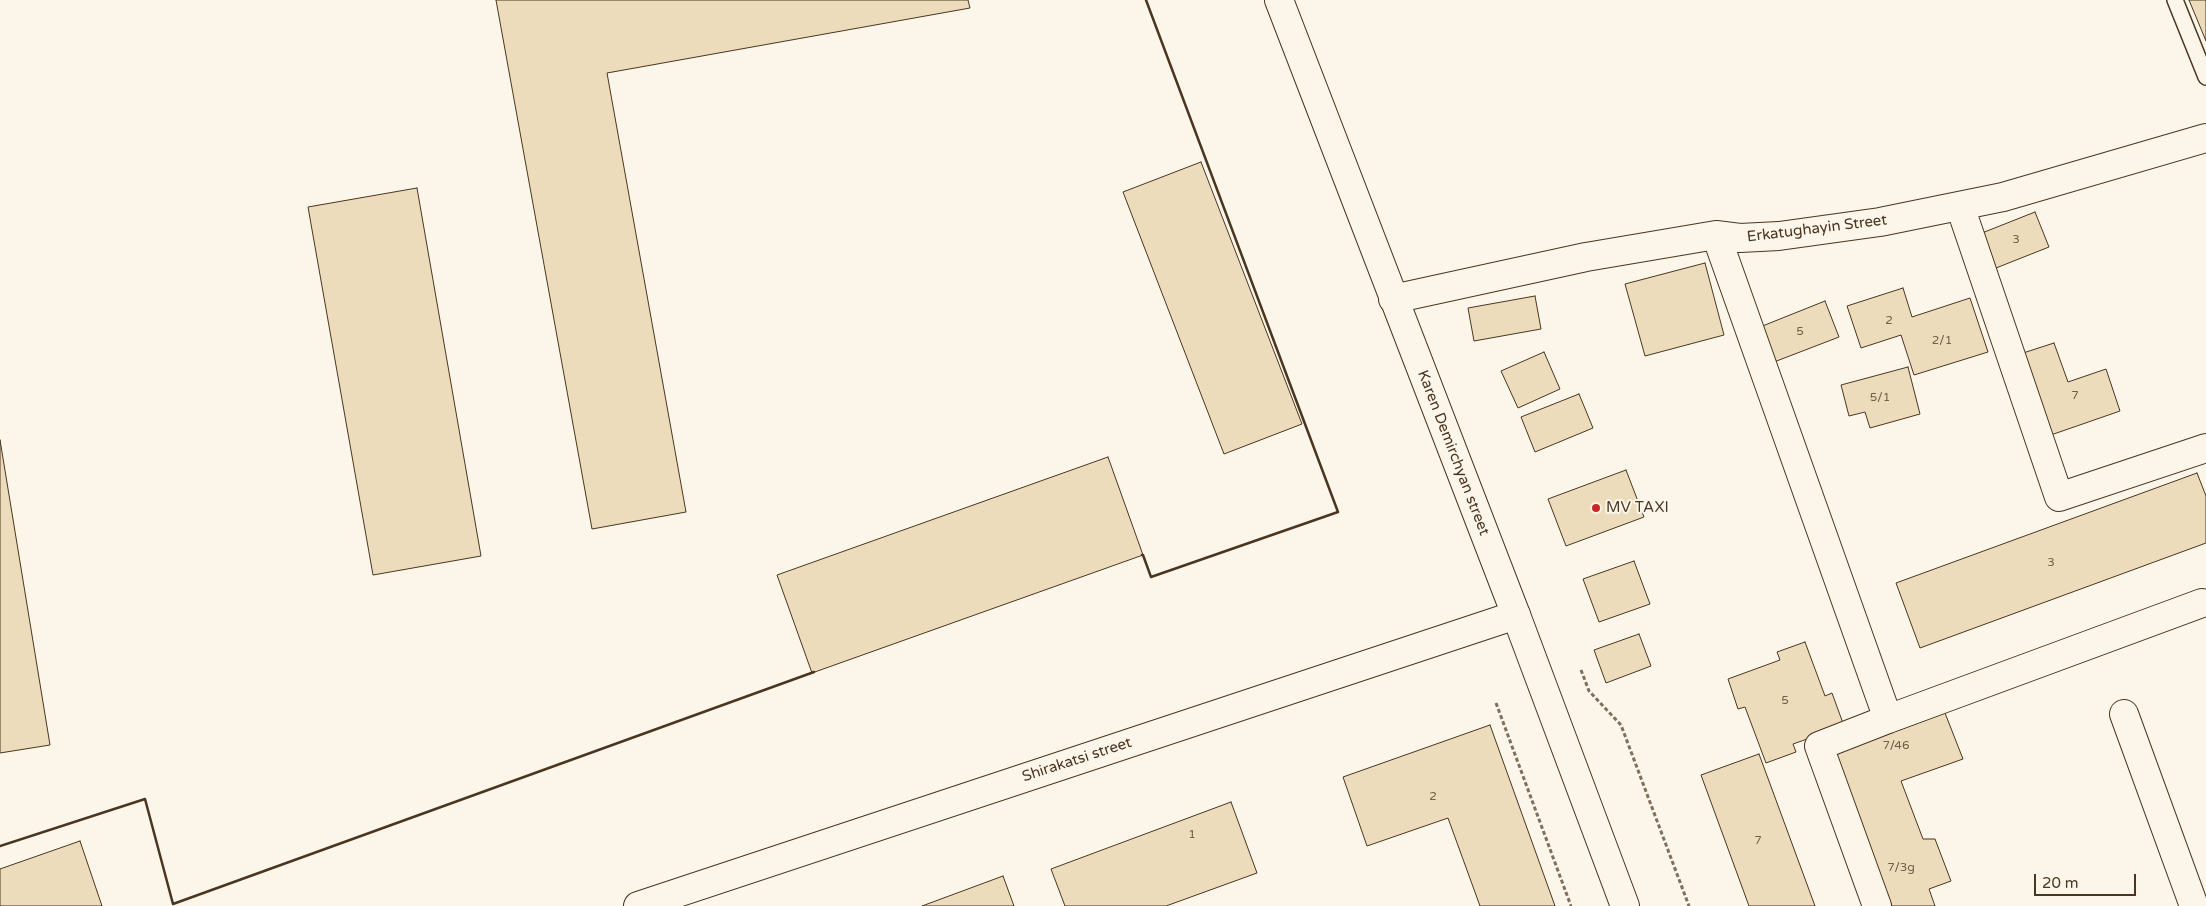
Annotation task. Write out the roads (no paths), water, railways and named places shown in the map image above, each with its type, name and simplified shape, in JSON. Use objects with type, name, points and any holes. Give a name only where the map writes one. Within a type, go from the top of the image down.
[{"type":"street","name":"Karen Demirchyan street","points":[[1279,0],[1516,614],[1624,906]]},
{"type":"street","name":"Erkatughayin Street","points":[[1393,299],[1586,257],[1716,235],[1740,238],[1779,236],[1880,222],[2003,197],[2206,138]]},
{"type":"street","points":[[1960,206],[2059,497],[2206,448]]},
{"type":"street","points":[[1716,235],[1888,719]]},
{"type":"street","points":[[1877,906],[1819,746],[2202,603]]},
{"type":"street","name":"Shirakatsi street","points":[[638,906],[1516,614]]},
{"type":"street","points":[[2124,714],[2194,906]]},
{"type":"lane","points":[[2175,0],[2206,77]]},
{"type":"place","name":"MV TAXI","points":[[1596,508]]}]
